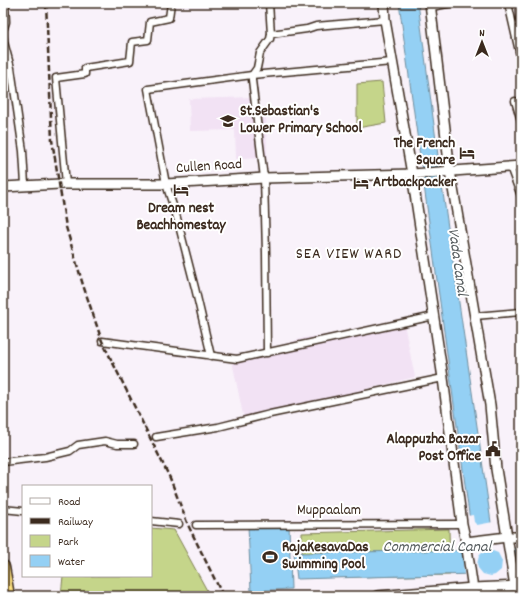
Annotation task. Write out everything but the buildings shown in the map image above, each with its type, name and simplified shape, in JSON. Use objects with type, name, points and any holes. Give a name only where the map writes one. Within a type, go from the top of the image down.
[{"type":"highway","points":[[3,567],[8,596]]},
{"type":"main road","points":[[384,3],[385,20],[392,62],[414,173],[462,524],[469,545],[470,574],[474,591]]},
{"type":"main road","points":[[377,596],[474,591],[518,586],[509,551],[503,538],[490,405],[450,171],[431,5]]},
{"type":"main road","points":[[450,171],[521,166]]},
{"type":"main road","name":"Cullen Road","points":[[3,186],[66,184],[166,184],[264,178],[450,171]]},
{"type":"main road","points":[[469,545],[503,538],[521,537]]},
{"type":"street","points":[[5,3],[6,22],[3,31],[4,42],[11,68],[23,151],[25,185]]},
{"type":"street","points":[[66,184],[56,78],[85,74],[85,68],[130,61],[132,42],[148,40],[150,22],[169,18],[171,3]]},
{"type":"street","points":[[267,353],[264,178],[252,75],[257,68],[260,53],[270,37],[269,3]]},
{"type":"street","points":[[431,5],[453,3]]},
{"type":"street","points":[[508,3],[520,56]]},
{"type":"street","points":[[270,37],[316,26],[385,20]]},
{"type":"street","points":[[211,356],[177,218],[166,184],[148,89],[252,75],[392,62]]},
{"type":"street","points":[[514,101],[521,121]]},
{"type":"street","points":[[510,167],[521,196]]},
{"type":"street","points":[[475,316],[521,312]]},
{"type":"street","points":[[102,341],[237,359],[434,316]]},
{"type":"street","points":[[156,437],[218,427],[443,378]]},
{"type":"street","points":[[3,462],[70,452],[78,445],[90,443],[105,441],[117,444],[134,444]]},
{"type":"street","points":[[3,509],[22,511]]},
{"type":"street","points":[[152,522],[179,524]]},
{"type":"street","name":"Muppaalam","points":[[196,525],[462,524]]},
{"type":"shaded area","name":"St.Sebastian's Lower Primary School","points":[[255,97],[255,111],[266,111],[267,158],[236,159],[235,130],[190,131],[189,99]]},
{"type":"shaded area","points":[[403,319],[415,377],[244,420],[232,361],[304,338],[386,326]]},
{"type":"green space","points":[[382,82],[386,123],[357,128],[357,84]]},
{"type":"green space","points":[[152,528],[174,530],[210,596],[61,596],[63,577],[152,577]]},
{"type":"green space","points":[[449,529],[450,575],[303,578],[302,533]]},
{"type":"water","points":[[399,3],[418,3],[442,186],[493,536],[496,549],[521,548],[521,573],[504,573],[506,596],[476,596],[474,574],[297,579],[294,553],[474,550]]},
{"type":"water","name":"RajaKesavaDas Swimming Pool","points":[[289,524],[291,589],[251,591],[248,526]]},
{"type":"pier","points":[[473,515],[474,522],[477,525],[493,522],[497,547],[514,546],[518,575],[506,575],[508,593],[474,596],[472,576],[464,576],[462,549],[472,549],[467,516]],"holes":[[[490,550],[498,553],[502,561],[501,570],[495,575],[491,576],[483,574],[478,568],[477,564],[479,556]]]},
{"type":"railway","points":[[46,3],[52,140],[66,227],[83,285],[102,341],[170,478],[188,525],[223,596]]},
{"type":"place","name":"St.Sebastian's Lower Primary School","points":[[228,121]]},
{"type":"place","name":"The French Square","points":[[467,153]]},
{"type":"place","name":"Artbackpacker","points":[[361,183]]},
{"type":"place","name":"Dream nest Beachhomestay","points":[[181,190]]},
{"type":"place","name":"Alappuzha Bazar Post Office","points":[[493,449]]},
{"type":"place","name":"RajaKesavaDas Swimming Pool","points":[[270,557]]},
{"type":"district","name":"SEA VIEW WARD","points":[[349,254]]},
{"type":"water label","name":"Vada Canal","points":[[457,262]]},
{"type":"water label","name":"Commercial Canal","points":[[437,547]]}]
